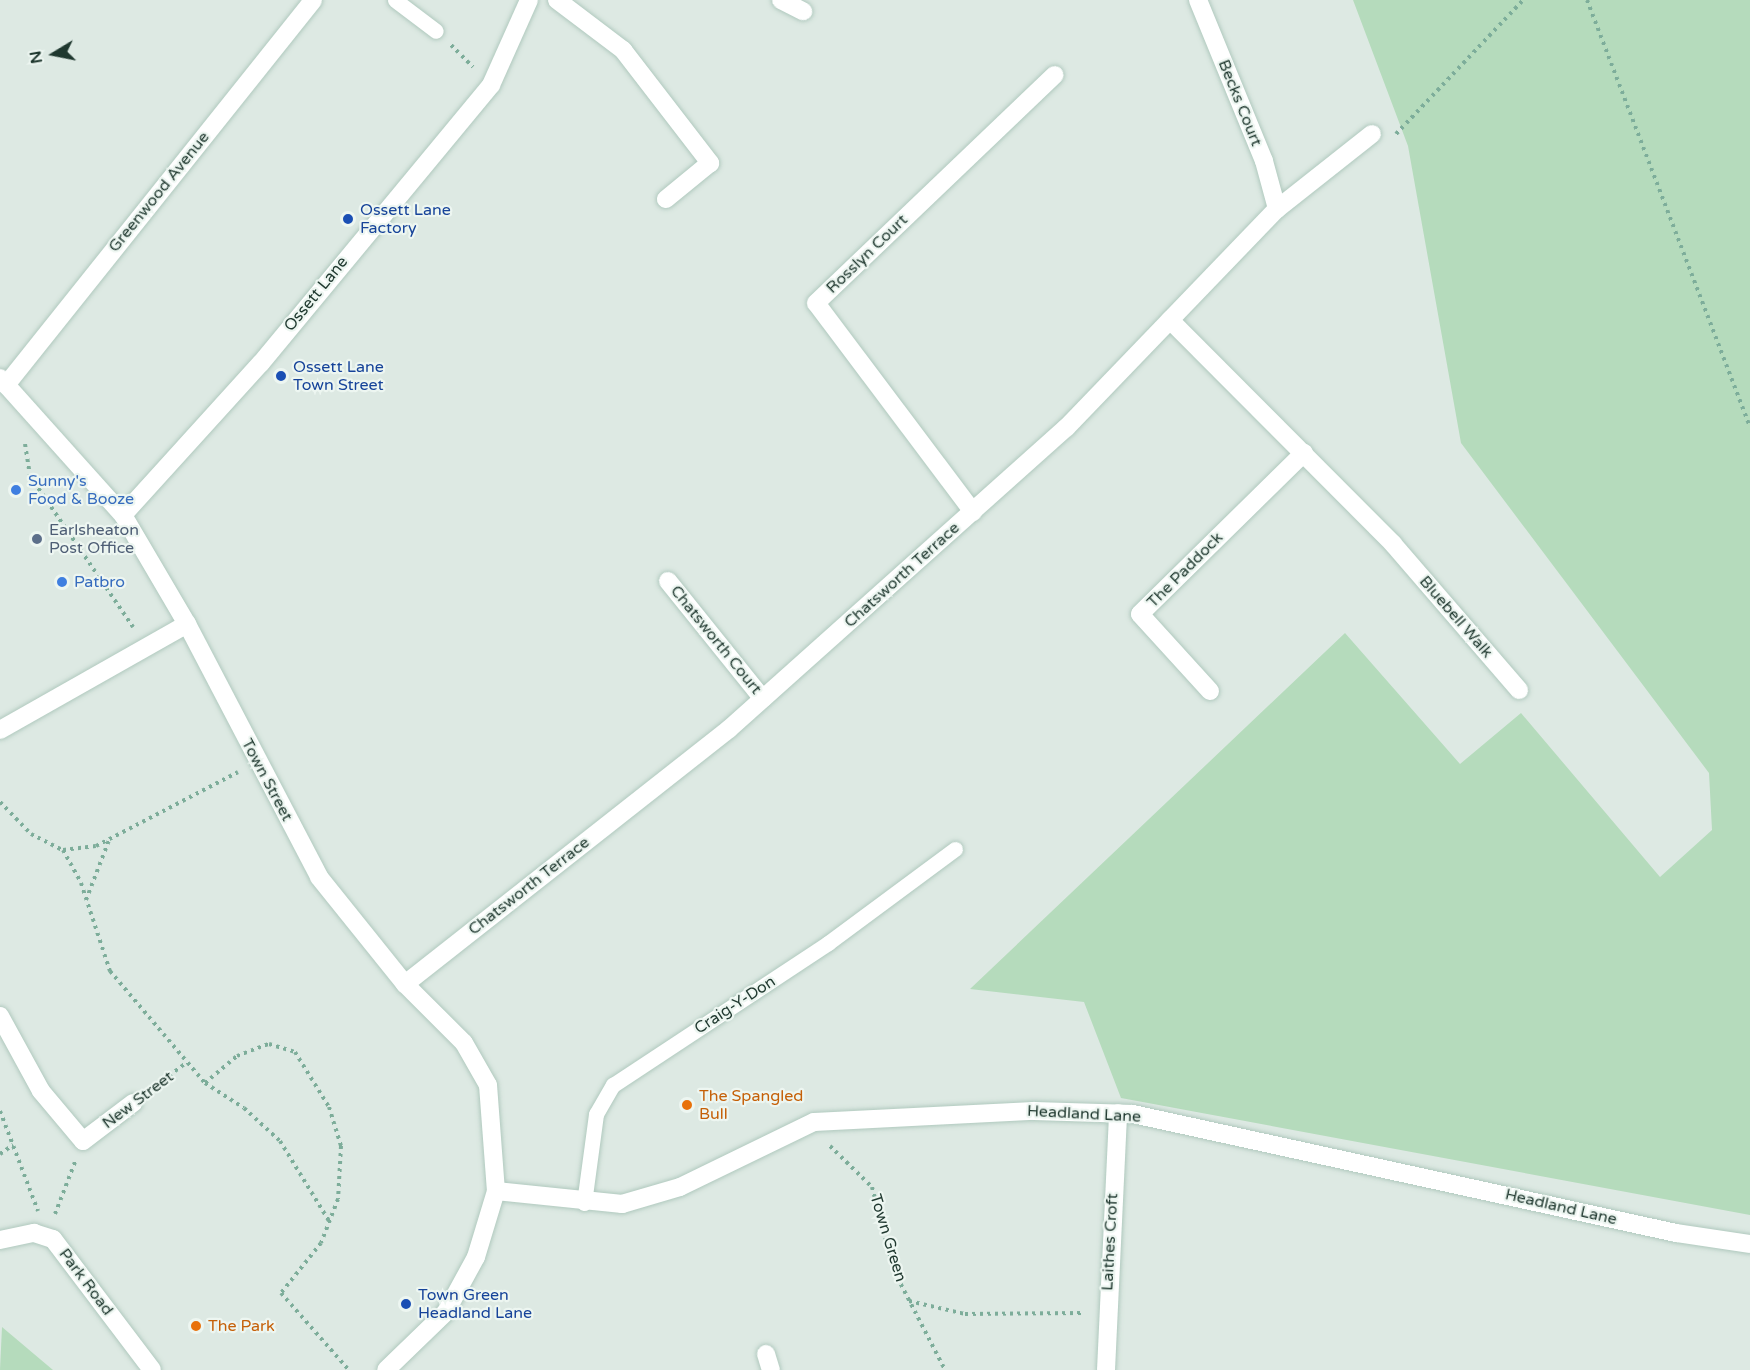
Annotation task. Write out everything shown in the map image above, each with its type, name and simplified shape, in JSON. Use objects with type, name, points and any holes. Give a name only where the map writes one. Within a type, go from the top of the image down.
[{"type":"street","name":"Greenwood Avenue","points":[[8,386],[313,0]]},
{"type":"street","name":"Ossett Lane","points":[[123,515],[261,363],[491,84],[529,0]]},
{"type":"street","points":[[556,0],[623,50],[710,163],[666,199]]},
{"type":"street","points":[[781,0],[803,11]]},
{"type":"street","name":"Becks Court","points":[[1198,0],[1264,161],[1277,209]]},
{"type":"street","name":"Rosslyn Court","points":[[973,512],[816,303],[1055,75]]},
{"type":"street","name":"Chatsworth Terrace","points":[[405,984],[763,699],[1066,428],[1277,209],[1372,134]]},
{"type":"street","points":[[1170,320],[1304,453]]},
{"type":"street","name":"Town Street","points":[[8,386],[123,515],[187,624],[319,877],[405,984],[464,1043],[488,1085],[496,1191]]},
{"type":"street","name":"Bluebell Walk","points":[[1304,453],[1392,544],[1519,690]]},
{"type":"street","name":"The Paddock","points":[[1210,691],[1140,614],[1304,453]]},
{"type":"street","name":"Chatsworth Court","points":[[668,581],[763,699]]},
{"type":"street","points":[[0,730],[187,624]]},
{"type":"street","points":[[0,1016],[41,1091],[83,1141]]},
{"type":"street","name":"New Street","points":[[83,1141],[133,1103]]},
{"type":"street","name":"Headland Lane","points":[[496,1191],[584,1203],[622,1204],[680,1187],[804,1127],[1034,1111],[1118,1113],[1676,1233],[1750,1244]]},
{"type":"street","name":"Laithes Croft","points":[[1106,1370],[1118,1113]]},
{"type":"street","points":[[386,1370],[446,1312],[476,1257],[496,1191]]},
{"type":"street","name":"Park Road","points":[[0,1240],[47,1234],[152,1370]]},
{"type":"lane","points":[[395,0],[436,31]]},
{"type":"lane","name":"Craig-Y-Don","points":[[584,1203],[596,1114],[613,1086],[828,943],[955,849]]},
{"type":"path","points":[[1372,134],[1397,134],[1523,0]]},
{"type":"path","points":[[1587,0],[1750,426]]},
{"type":"path","points":[[436,31],[491,84]]},
{"type":"path","points":[[8,386],[30,476],[122,614]]},
{"type":"path","points":[[0,802],[31,834],[63,850],[110,839],[257,762]]},
{"type":"path","points":[[86,900],[110,839]]},
{"type":"path","name":"New Street","points":[[63,850],[86,900],[110,970],[186,1063],[133,1103]]},
{"type":"path","points":[[205,1083],[237,1056],[269,1044],[295,1052],[329,1107],[341,1146],[338,1199],[321,1243],[281,1293],[349,1370]]},
{"type":"path","points":[[186,1063],[205,1083],[244,1108],[280,1141],[329,1221]]},
{"type":"path","points":[[0,1111],[47,1234]]},
{"type":"path","name":"Town Green","points":[[804,1127],[852,1162],[872,1187],[894,1271],[945,1370]]},
{"type":"path","points":[[47,1234],[83,1141]]},
{"type":"path","points":[[0,1154],[13,1145]]},
{"type":"path","points":[[909,1301],[965,1314],[1107,1313]]},
{"type":"green space","points":[[1353,0],[1750,0],[1750,1215],[1121,1098],[1084,1002],[970,989],[1345,633],[1460,764],[1521,713],[1660,877],[1712,830],[1709,773],[1461,443],[1408,146]]},
{"type":"green space","points":[[2,1327],[53,1370],[0,1370]]},
{"type":"place","name":"Ossett Lane Factory","points":[[348,219]]},
{"type":"place","name":"Ossett Lane Town Street","points":[[281,376]]},
{"type":"place","name":"Sunny's Food & Booze","points":[[16,490]]},
{"type":"place","name":"Earlsheaton Post Office","points":[[37,539]]},
{"type":"place","name":"Patbro","points":[[62,582]]},
{"type":"place","name":"The Spangled Bull","points":[[687,1105]]},
{"type":"place","name":"Town Green Headland Lane","points":[[406,1304]]},
{"type":"place","name":"The Park","points":[[196,1326]]}]
